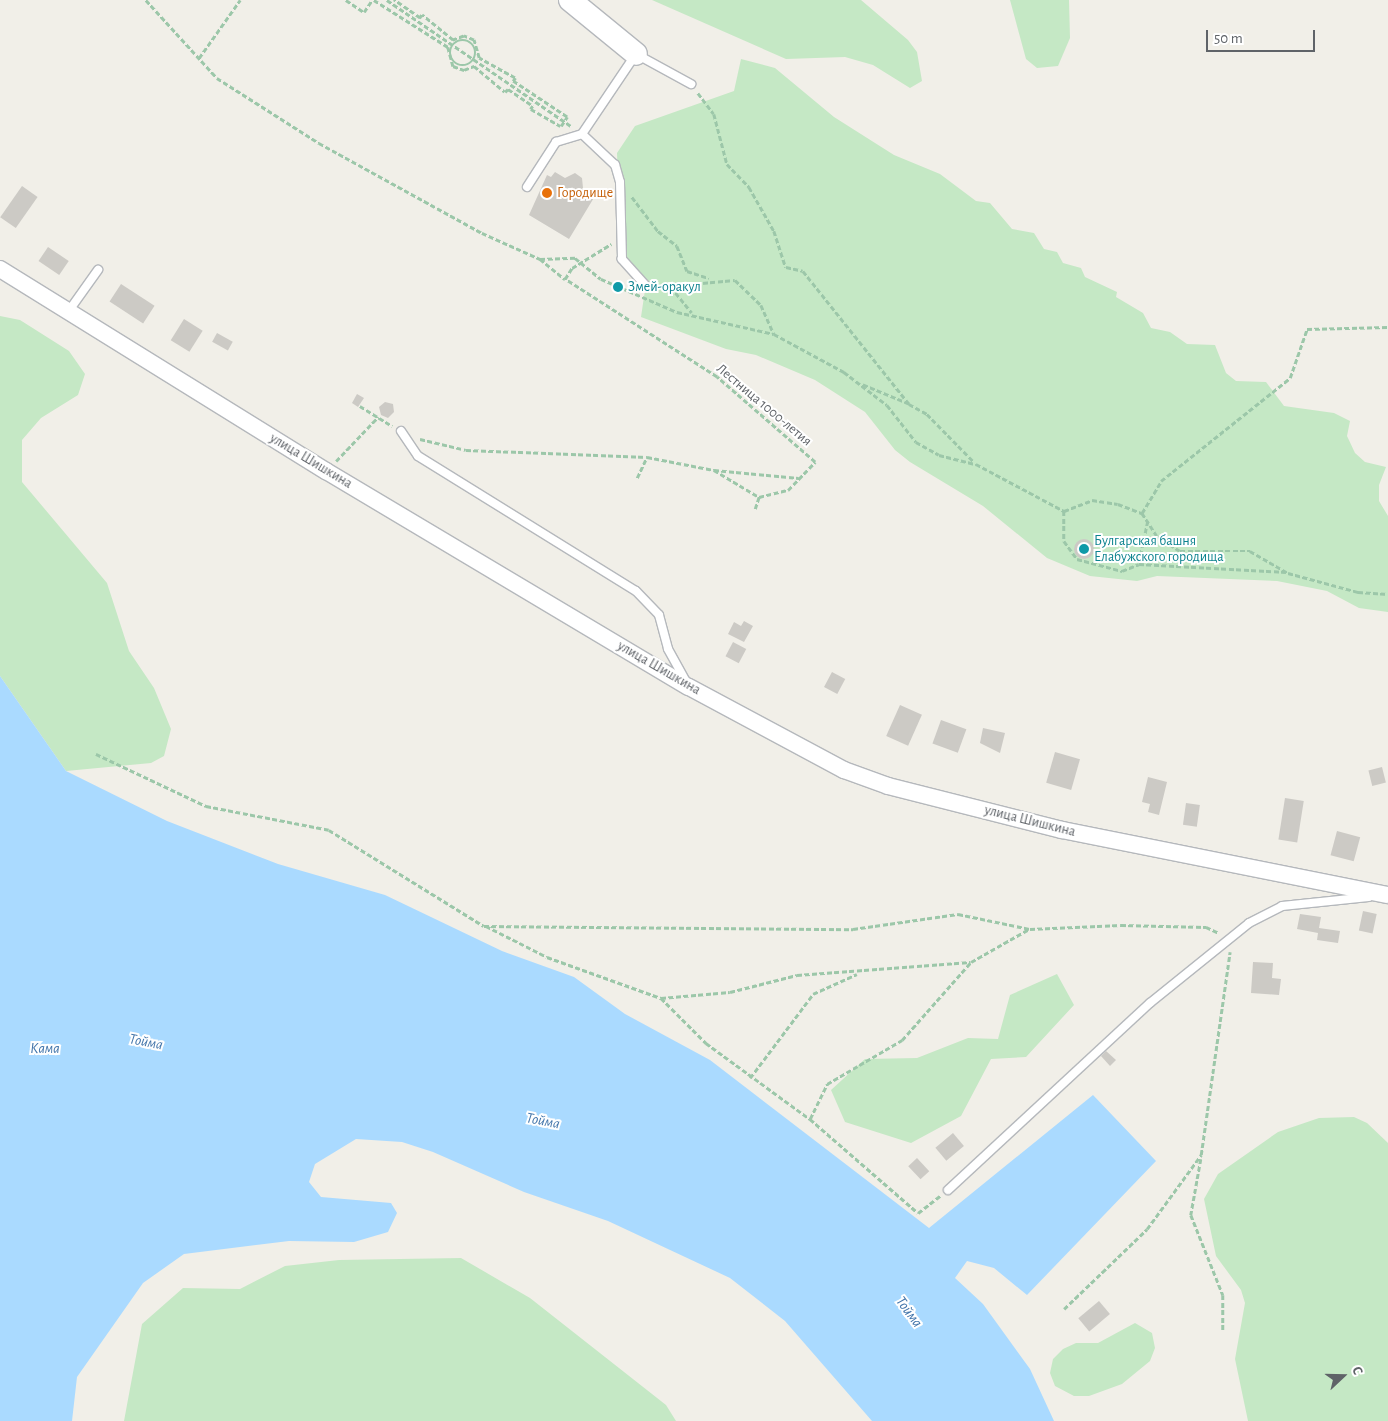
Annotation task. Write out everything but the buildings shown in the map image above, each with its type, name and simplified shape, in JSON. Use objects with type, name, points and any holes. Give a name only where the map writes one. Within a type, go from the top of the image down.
[{"type":"street","points":[[570,0],[636,54]]},
{"type":"street","name":"улица Шишкина","points":[[0,269],[689,687],[844,770],[888,786],[1062,830],[1388,896]]},
{"type":"lane","points":[[527,187],[556,142],[582,134],[636,54],[691,84]]},
{"type":"lane","points":[[582,134],[615,165],[620,182],[620,237],[626,267],[647,287]]},
{"type":"lane","points":[[68,312],[98,270]]},
{"type":"lane","points":[[401,432],[418,456],[636,591],[659,615],[668,649],[689,687]]},
{"type":"lane","points":[[948,1190],[1150,1003],[1249,923],[1282,906],[1388,896]]},
{"type":"path","points":[[146,0],[217,78],[319,143],[482,233],[540,259],[565,279],[582,263],[620,237]]},
{"type":"path","points":[[199,58],[240,0]]},
{"type":"path","points":[[346,0],[364,12],[373,0],[448,47],[453,66],[464,70],[474,66],[545,119],[561,126],[564,122],[567,117],[554,105],[479,58],[474,40],[464,36],[453,40],[422,15],[420,18],[394,0]]},
{"type":"path","points":[[388,0],[582,134]]},
{"type":"path","points":[[468,41],[476,51],[474,60],[468,65],[456,64],[450,53],[453,45],[468,41]]},
{"type":"path","points":[[691,84],[714,114],[727,164],[749,187],[774,231],[786,267],[803,270],[909,404]]},
{"type":"path","points":[[620,182],[658,231],[677,246],[687,271],[711,279]]},
{"type":"path","points":[[540,259],[575,258],[600,279],[678,312],[692,313],[774,334],[858,383],[909,404],[927,414],[976,464]]},
{"type":"path","name":"Лестница 1000-летия","points":[[565,279],[717,377],[815,462],[788,490],[759,498]]},
{"type":"path","points":[[647,287],[671,286],[711,279],[734,280],[761,305],[774,334]]},
{"type":"path","points":[[671,286],[692,313]]},
{"type":"path","points":[[1142,512],[1161,481],[1290,378],[1307,329],[1388,327]]},
{"type":"path","points":[[858,383],[887,406],[916,442],[939,455],[976,464],[1064,511],[1092,500],[1142,512],[1157,536],[1180,551],[1250,551],[1288,573]]},
{"type":"path","points":[[360,406],[391,425]]},
{"type":"path","points":[[338,458],[378,417]]},
{"type":"path","points":[[428,444],[466,450],[647,457],[714,470],[799,478]]},
{"type":"path","points":[[636,478],[647,457]]},
{"type":"path","points":[[714,470],[759,498],[756,509]]},
{"type":"path","points":[[1064,511],[1064,541],[1077,559],[1122,571],[1139,564],[1288,573],[1358,592],[1388,594]]},
{"type":"path","points":[[1139,564],[1148,520]]},
{"type":"path","points":[[96,754],[206,806],[329,830],[484,926],[548,957],[661,998],[750,1078],[810,1119],[918,1213],[948,1190]]},
{"type":"path","points":[[484,926],[853,929],[958,914],[1030,929],[1206,927],[1232,938],[1201,1155],[1190,1215],[1223,1295],[1223,1331]]},
{"type":"path","points":[[810,1119],[827,1084],[902,1040],[972,962],[1030,929]]},
{"type":"path","points":[[661,998],[730,992],[797,975],[860,973],[972,962]]},
{"type":"path","points":[[750,1078],[813,994],[860,973]]},
{"type":"path","points":[[1064,1309],[1147,1229],[1201,1155]]},
{"type":"green space","points":[[652,0],[861,0],[908,40],[917,52],[922,81],[910,88],[873,65],[845,57],[786,59]]},
{"type":"green space","points":[[1010,0],[1069,0],[1070,38],[1058,66],[1037,68],[1026,59]]},
{"type":"green space","points":[[741,59],[775,68],[834,117],[894,155],[940,174],[976,201],[990,203],[1012,229],[1034,233],[1044,249],[1057,252],[1063,263],[1081,268],[1085,277],[1117,292],[1116,297],[1143,313],[1151,328],[1170,332],[1187,344],[1215,345],[1226,373],[1236,381],[1266,382],[1284,406],[1334,413],[1350,421],[1347,436],[1355,453],[1365,462],[1386,467],[1379,485],[1379,501],[1388,516],[1388,612],[1359,608],[1327,591],[1277,581],[1157,576],[1137,581],[1090,576],[1047,558],[983,506],[910,462],[895,450],[865,412],[815,380],[756,355],[726,349],[641,317],[645,290],[621,262],[617,153],[635,126],[734,91]]},
{"type":"green space","points":[[0,316],[20,320],[69,351],[85,374],[78,395],[41,418],[22,440],[22,482],[107,583],[129,651],[154,688],[171,729],[164,756],[151,763],[66,771],[0,676]]},
{"type":"green space","points":[[1057,974],[1074,1005],[1026,1057],[991,1059],[961,1116],[911,1143],[845,1122],[831,1090],[865,1059],[917,1058],[968,1038],[998,1039],[1010,995]]},
{"type":"green space","points":[[1354,1117],[1367,1123],[1388,1143],[1388,1421],[1248,1421],[1235,1359],[1245,1303],[1241,1290],[1216,1256],[1204,1199],[1218,1174],[1278,1132],[1319,1118]]},
{"type":"green space","points":[[461,1258],[530,1298],[666,1405],[676,1421],[124,1421],[142,1324],[183,1288],[240,1289],[285,1266],[339,1260]]},
{"type":"green space","points":[[1135,1323],[1152,1333],[1155,1348],[1150,1361],[1122,1384],[1089,1396],[1074,1396],[1055,1386],[1050,1373],[1053,1359],[1063,1349],[1076,1343],[1098,1343]]},
{"type":"water","points":[[0,676],[66,771],[167,821],[278,864],[385,895],[502,951],[574,977],[625,1014],[710,1060],[929,1228],[1093,1095],[1156,1161],[1027,1295],[994,1268],[967,1261],[955,1278],[983,1304],[1030,1369],[1054,1421],[872,1421],[785,1321],[730,1278],[608,1221],[524,1192],[433,1152],[402,1142],[356,1139],[315,1164],[309,1182],[321,1197],[391,1203],[397,1213],[388,1232],[354,1242],[289,1241],[184,1254],[143,1283],[77,1377],[72,1421],[0,1421]]},
{"type":"place","name":"Городище","points":[[547,193]]},
{"type":"place","name":"Змей-оракул","points":[[618,287]]},
{"type":"place","name":"Булгарская башня Елабужского городища","points":[[1084,549]]},
{"type":"water label","name":"Тойма","points":[[146,1042]]},
{"type":"water label","name":"Кама","points":[[45,1049]]},
{"type":"water label","name":"Тойма","points":[[543,1121]]},
{"type":"water label","name":"Тойма","points":[[909,1312]]}]
